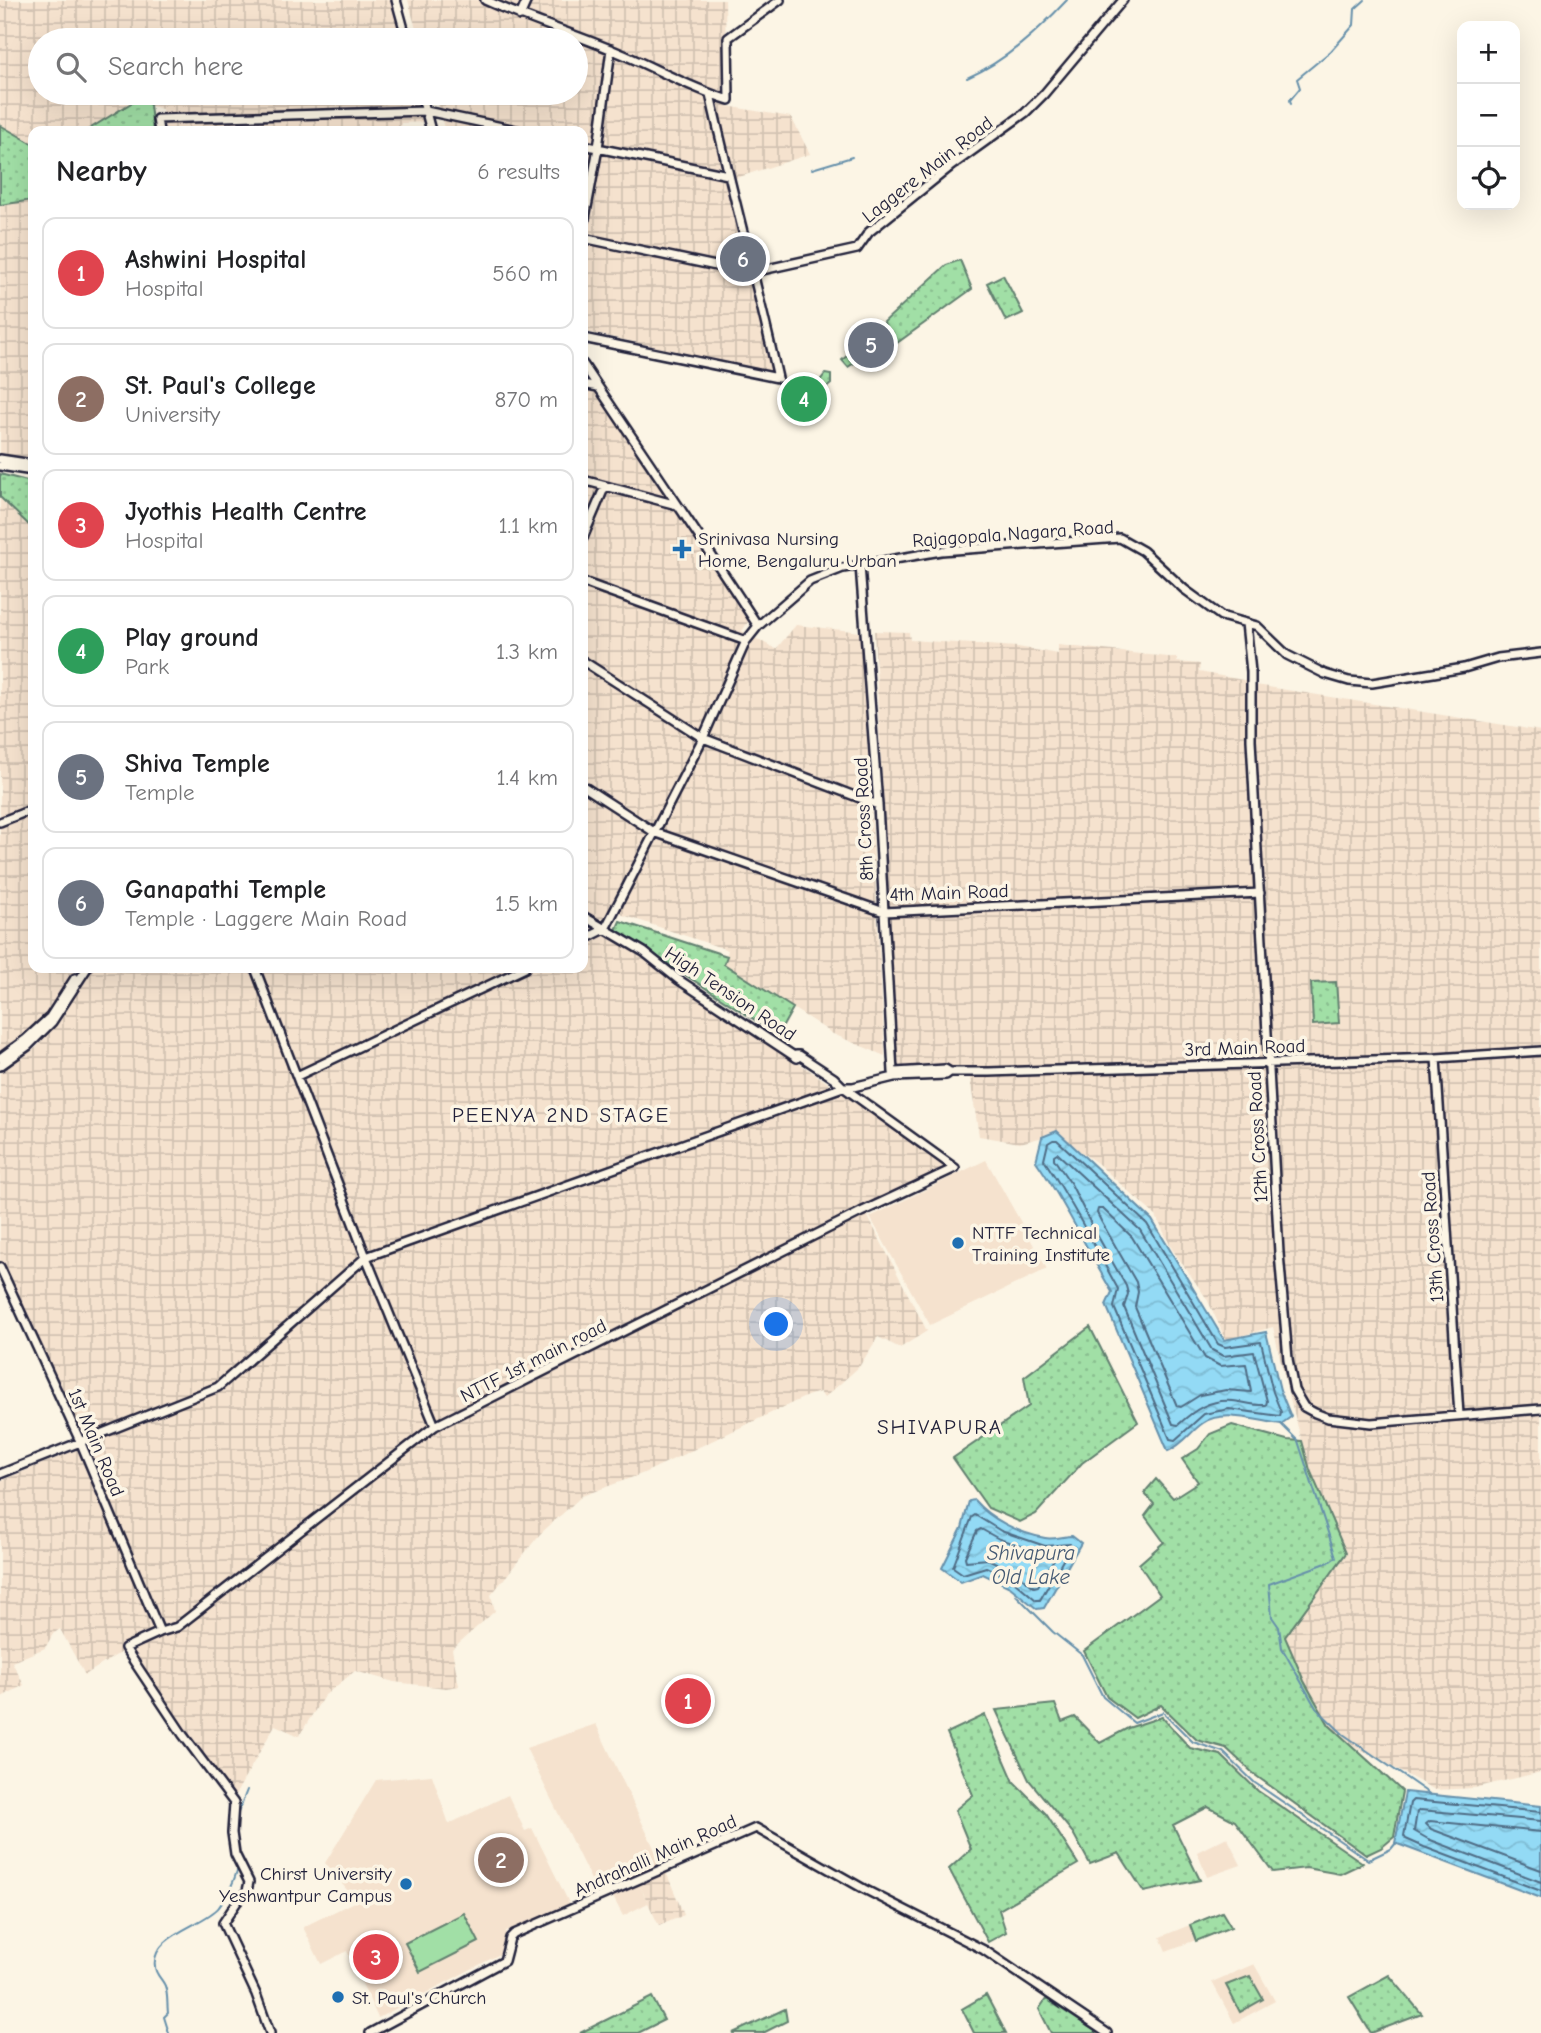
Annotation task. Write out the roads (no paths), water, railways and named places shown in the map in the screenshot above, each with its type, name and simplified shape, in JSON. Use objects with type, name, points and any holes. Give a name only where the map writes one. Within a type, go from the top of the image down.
[{"type":"street","points":[[398,0],[406,28]]},
{"type":"street","points":[[485,0],[553,28]]},
{"type":"street","points":[[520,16],[527,0]]},
{"type":"street","points":[[588,41],[729,100],[728,38],[780,0]]},
{"type":"street","name":"Laggere Main Road","points":[[588,239],[749,273],[857,249],[869,232],[950,167],[1025,113],[1123,0]]},
{"type":"street","points":[[588,202],[611,49]]},
{"type":"street","points":[[588,339],[778,378],[710,94]]},
{"type":"street","points":[[426,105],[432,126]]},
{"type":"street","points":[[158,126],[157,119],[428,111],[498,126]]},
{"type":"street","points":[[588,146],[728,175]]},
{"type":"street","points":[[588,372],[758,626]]},
{"type":"street","points":[[588,385],[598,387]]},
{"type":"street","points":[[0,459],[28,463]]},
{"type":"street","points":[[0,466],[28,470]]},
{"type":"street","points":[[588,481],[677,505]]},
{"type":"street","points":[[588,526],[604,486]]},
{"type":"street","name":"Rajagopala Nagara Road","points":[[603,930],[703,737],[746,641],[758,626],[810,581],[843,568],[955,549],[1119,537],[1143,551],[1184,589],[1221,616],[1257,626],[1287,655],[1325,674],[1349,681],[1372,683],[1464,668],[1498,658],[1541,653]]},
{"type":"street","name":"8th Cross Road","points":[[860,565],[878,805],[893,1072]]},
{"type":"street","points":[[588,584],[746,641]]},
{"type":"street","name":"12th Cross Road","points":[[1246,623],[1251,672],[1251,740],[1279,1253],[1291,1379],[1298,1400],[1315,1413],[1371,1423],[1541,1409]]},
{"type":"street","points":[[588,664],[703,737],[878,805]]},
{"type":"street","name":"4th Main Road","points":[[588,789],[654,832],[884,912],[1260,893]]},
{"type":"street","points":[[0,822],[28,810]]},
{"type":"street","name":"High Tension Road","points":[[588,921],[846,1086],[955,1168]]},
{"type":"street","points":[[588,938],[603,930]]},
{"type":"street","points":[[0,1058],[26,1040],[50,1017],[79,973]]},
{"type":"street","points":[[0,1066],[28,1046],[52,1022],[85,973]]},
{"type":"street","points":[[257,973],[366,1257],[435,1426]]},
{"type":"street","points":[[297,1076],[514,973]]},
{"type":"street","name":"3rd Main Road","points":[[846,1086],[853,1087],[894,1077],[946,1075],[950,1072],[1436,1058],[1541,1051]]},
{"type":"street","name":"13th Cross Road","points":[[1436,1058],[1459,1415]]},
{"type":"street","name":"3rd Main Road","points":[[846,1086],[893,1072],[945,1069],[950,1072]]},
{"type":"street","points":[[0,1474],[218,1387],[366,1257],[846,1086]]},
{"type":"street","name":"NTTF 1st main road","points":[[270,2033],[256,1994],[223,1923],[247,1891],[249,1882],[235,1854],[232,1833],[234,1803],[183,1735],[125,1648],[177,1627],[435,1426],[861,1212],[955,1168]]},
{"type":"street","name":"1st Main Road","points":[[0,1267],[80,1441],[160,1632]]},
{"type":"street","name":"Andrahalli Main Road","points":[[370,2033],[504,1961],[510,1938],[514,1934],[756,1828],[864,1889],[984,1950],[1107,2033]]},
{"type":"water","points":[[1057,1131],[1152,1220],[1224,1340],[1266,1332],[1280,1390],[1291,1417],[1281,1424],[1230,1416],[1211,1419],[1168,1451],[1106,1305],[1112,1292],[1036,1161],[1042,1137]]},
{"type":"water","name":"Shivapura Old Lake","points":[[974,1500],[989,1514],[1016,1529],[1048,1538],[1072,1536],[1081,1543],[1044,1608],[1037,1609],[1010,1587],[983,1574],[961,1582],[942,1568],[962,1528],[969,1501]]},
{"type":"water","points":[[1405,1792],[1541,1806],[1541,1898],[1395,1843]]},
{"type":"waterway","points":[[967,78],[995,63],[1021,44],[1067,0]]},
{"type":"waterway","points":[[1291,104],[1290,100],[1300,88],[1297,79],[1331,51],[1354,25],[1355,9],[1365,0]]},
{"type":"waterway","points":[[812,169],[852,157]]},
{"type":"waterway","points":[[1281,1424],[1298,1441],[1336,1557],[1269,1584],[1272,1617],[1279,1627],[1282,1648],[1316,1708],[1343,1734],[1431,1795]]},
{"type":"waterway","points":[[1016,1595],[1053,1632],[1082,1655],[1103,1697],[1134,1723],[1163,1712],[1193,1742],[1223,1752],[1255,1783],[1368,1860],[1391,1849],[1396,1843]]},
{"type":"waterway","points":[[236,1818],[247,1790]]},
{"type":"waterway","points":[[169,2033],[164,2017],[168,2013],[167,1992],[155,1970],[156,1956],[169,1939],[219,1907],[238,1868]]},
{"type":"place","name":"Ganapathi Temple","points":[[743,259]]},
{"type":"place","name":"Shiva Temple","points":[[871,345]]},
{"type":"place","name":"Play ground","points":[[804,399]]},
{"type":"place","name":"Srinivasa Nursing Home, Bengaluru Urban","points":[[682,549]]},
{"type":"place","name":"NTTF Technical Training Institute","points":[[958,1243]]},
{"type":"place","name":"Ashwini Hospital","points":[[688,1701]]},
{"type":"place","name":"St. Paul's College","points":[[501,1860]]},
{"type":"place","name":"Chirst University Yeshwantpur Campus","points":[[406,1884]]},
{"type":"place","name":"Jyothis Health Centre","points":[[376,1957]]},
{"type":"place","name":"St. Paul's Church","points":[[338,1997]]},
{"type":"district","name":"PEENYA 2ND STAGE","points":[[561,1115]]},
{"type":"district","name":"SHIVAPURA","points":[[940,1427]]}]
